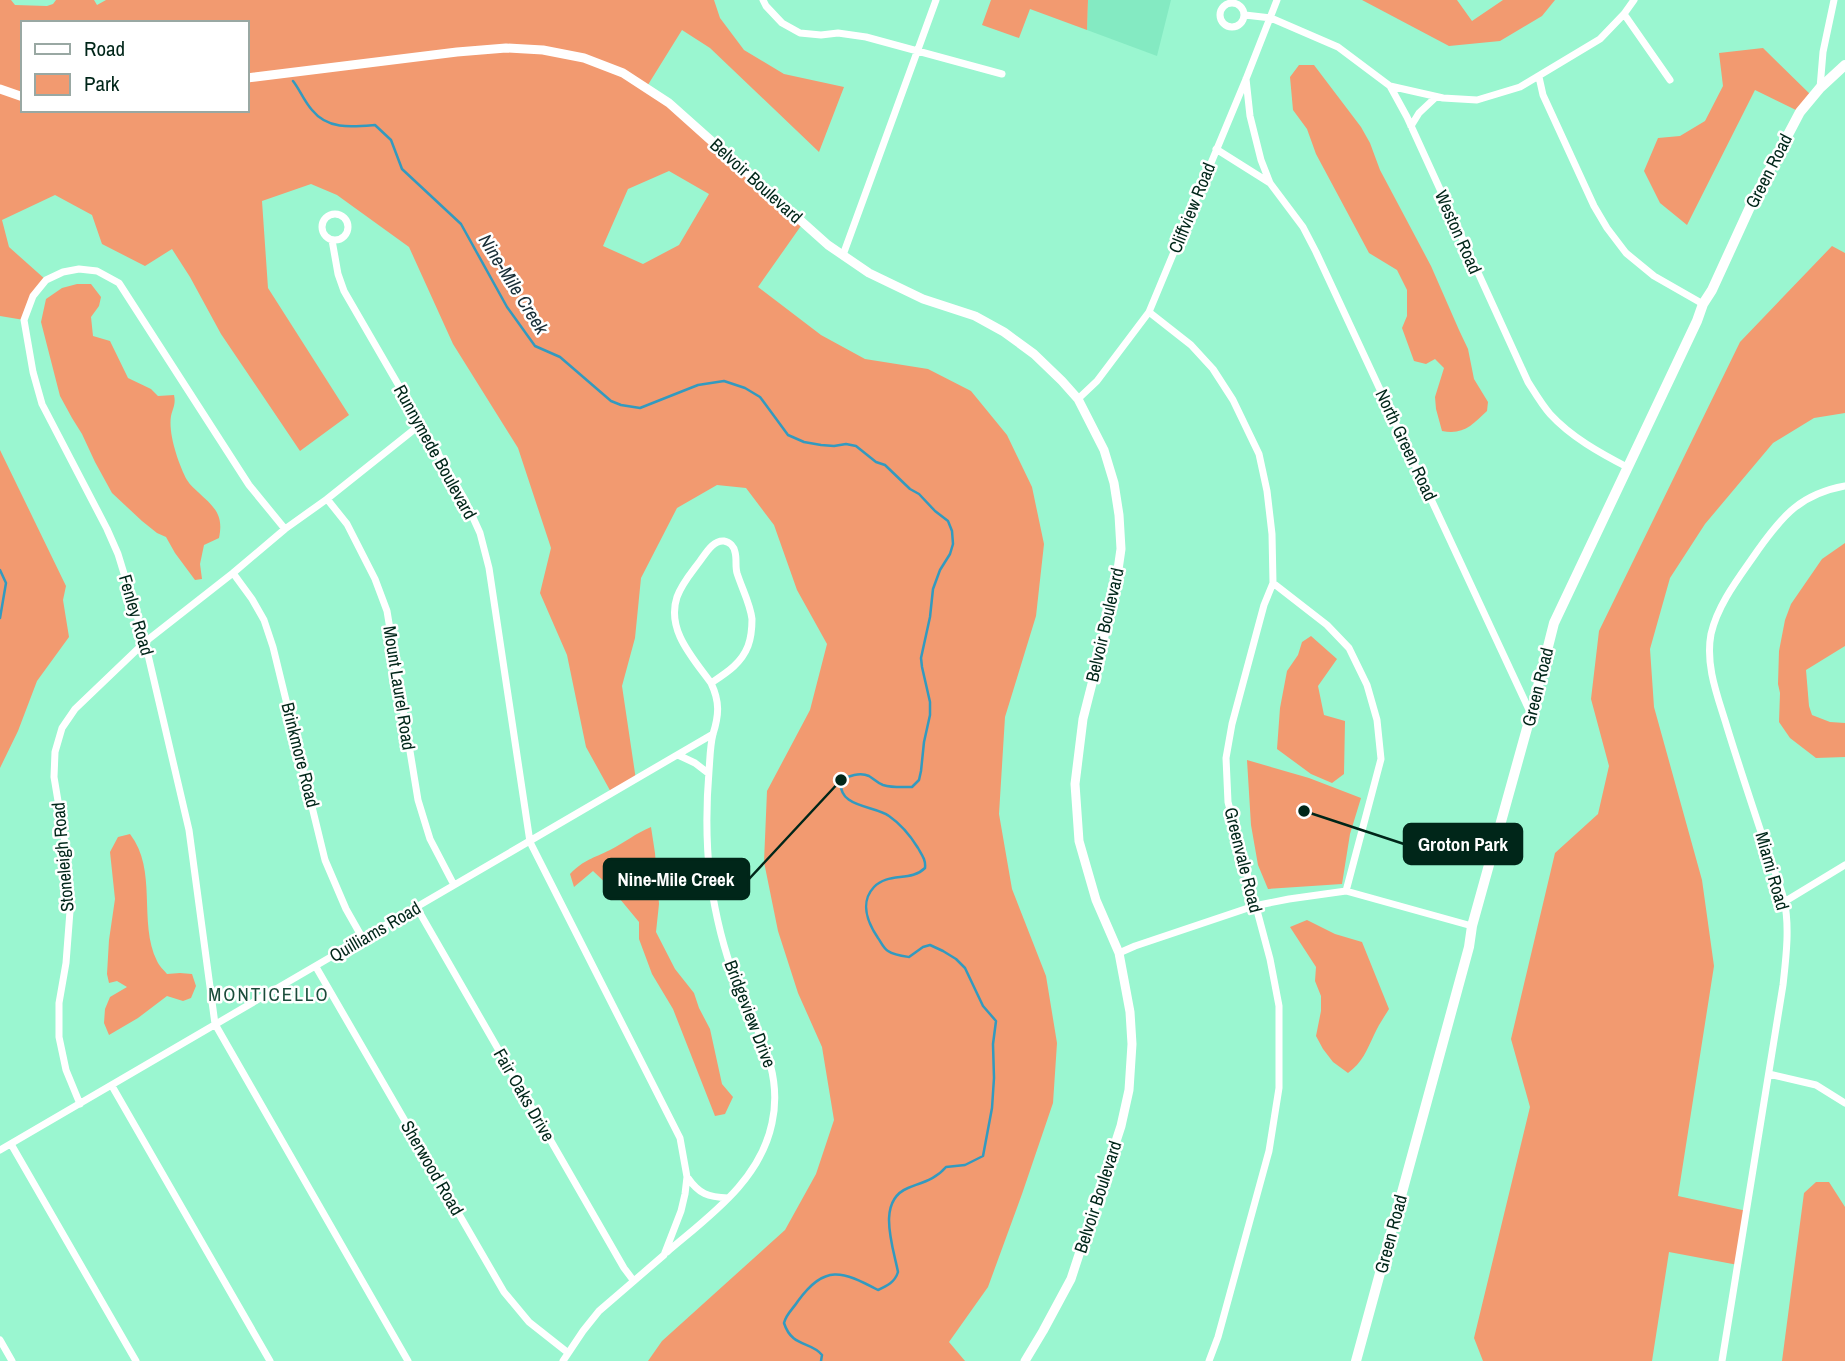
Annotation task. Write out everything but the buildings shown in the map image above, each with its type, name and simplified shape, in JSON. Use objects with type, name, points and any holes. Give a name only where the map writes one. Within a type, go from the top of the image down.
[{"type":"main road","name":"Green Road","points":[[1356,1361],[1554,623],[1703,304],[1783,144],[1800,112],[1820,88],[1845,65]]},
{"type":"street","points":[[763,0],[765,6],[782,23],[800,33],[838,33],[866,37],[1002,74]]},
{"type":"street","points":[[843,255],[936,0]]},
{"type":"street","name":"Cliffview Road","points":[[1078,399],[1097,381],[1149,312],[1277,0]]},
{"type":"street","points":[[1390,86],[1436,97],[1477,100],[1520,87],[1600,39],[1634,0]]},
{"type":"street","points":[[1820,88],[1823,52],[1834,0]]},
{"type":"street","points":[[1228,2],[1240,5],[1245,15],[1239,26],[1235,27],[1227,26],[1220,16],[1222,8],[1228,2]]},
{"type":"street","points":[[1624,14],[1670,80]]},
{"type":"street","name":"Weston Road","points":[[1245,15],[1271,18],[1338,47],[1390,86],[1528,382],[1549,413],[1565,428],[1602,454],[1627,467]]},
{"type":"street","name":"Belvoir Boulevard","points":[[248,78],[506,48],[543,50],[584,58],[623,73],[669,103],[820,238],[843,255],[891,284],[923,299],[975,316],[1004,332],[1034,354],[1078,399],[1104,450],[1114,483],[1121,549],[1114,597],[1083,719],[1075,784],[1079,841],[1096,900],[1118,953],[1130,1012],[1132,1044],[1126,1102],[1109,1164],[1071,1279],[1026,1360]]},
{"type":"street","points":[[1539,77],[1543,94],[1594,206],[1607,228],[1626,253],[1703,304]]},
{"type":"street","name":"North Green Road","points":[[1246,79],[1250,116],[1270,183],[1317,252],[1531,714]]},
{"type":"street","points":[[0,89],[21,96]]},
{"type":"street","points":[[1411,127],[1419,113],[1436,97]]},
{"type":"street","name":"North Green Road","points":[[1216,149],[1270,183]]},
{"type":"street","name":"Runnymede Boulevard","points":[[332,240],[344,291],[465,500],[480,533],[489,568],[530,842],[680,1138],[687,1177]]},
{"type":"street","name":"Fenley Road","points":[[215,1024],[189,830],[145,642],[118,554],[42,404],[33,372],[24,320],[33,296],[46,281],[63,272],[79,269],[97,271],[119,283],[249,485],[285,529]]},
{"type":"street","name":"Greenvale Road","points":[[1149,312],[1191,345],[1213,369],[1233,400],[1259,454],[1272,534],[1273,583],[1264,605],[1232,724],[1226,758],[1228,802],[1270,959],[1279,1006],[1279,1088],[1269,1151],[1222,1325],[1209,1361]]},
{"type":"street","name":"Stoneleigh Road","points":[[80,1104],[66,1070],[58,1037],[59,1003],[66,963],[70,911],[66,849],[54,777],[55,752],[62,728],[75,709],[145,642],[421,424]]},
{"type":"street","name":"Miami Road","points":[[1722,1361],[1786,956],[1784,902],[1716,692],[1711,672],[1712,632],[1734,585],[1777,523],[1800,503],[1817,493],[1845,486]]},
{"type":"street","name":"Mount Laurel Road","points":[[327,499],[347,524],[375,579],[387,611],[418,800],[430,839],[454,885]]},
{"type":"street","points":[[721,541],[727,542],[735,551],[737,572],[752,618],[749,644],[743,656],[738,663],[711,683],[683,644],[676,630],[674,613],[682,586],[708,550],[721,541]]},
{"type":"street","name":"Brinkmore Road","points":[[233,573],[264,620],[325,860],[346,909],[363,939]]},
{"type":"street","points":[[1273,583],[1327,625],[1349,649],[1367,685],[1377,720],[1381,759],[1346,891]]},
{"type":"street","name":"Bridgeview Drive","points":[[563,1361],[599,1311],[728,1198],[747,1178],[759,1159],[772,1123],[775,1081],[770,1060],[736,982],[714,901],[706,824],[708,773],[719,708],[711,683]]},
{"type":"street","name":"Quilliams Road","points":[[0,1150],[713,734]]},
{"type":"street","points":[[678,755],[708,773]]},
{"type":"street","points":[[1784,902],[1845,865]]},
{"type":"street","points":[[1118,953],[1254,906],[1346,891],[1472,926]]},
{"type":"street","name":"Fair Oaks Drive","points":[[416,908],[633,1280]]},
{"type":"street","name":"Sherwood Road","points":[[316,967],[504,1293],[529,1322],[568,1352]]},
{"type":"street","points":[[215,1024],[408,1361]]},
{"type":"street","points":[[1769,1074],[1816,1085],[1845,1103]]},
{"type":"street","points":[[112,1086],[270,1361]]},
{"type":"street","points":[[11,1144],[136,1361]]},
{"type":"street","points":[[687,1177],[695,1188],[705,1195],[728,1198]]},
{"type":"street","points":[[664,1255],[681,1211],[687,1177]]},
{"type":"street","points":[[0,1340],[12,1361]]},
{"type":"shaded area","points":[[1088,0],[1171,0],[1157,56],[1087,30]]},
{"type":"green space","points":[[0,0],[11,0],[15,5],[47,6],[56,0],[94,0],[97,5],[106,0],[714,0],[720,18],[744,50],[784,74],[844,87],[819,152],[710,48],[682,30],[646,88],[803,223],[758,287],[821,335],[865,359],[928,369],[971,391],[1007,435],[1032,487],[1044,544],[1036,616],[1005,717],[999,814],[1012,889],[1046,976],[1057,1043],[1053,1103],[988,1287],[949,1342],[965,1361],[648,1361],[662,1341],[785,1230],[816,1174],[834,1120],[822,1047],[798,993],[778,931],[764,862],[767,791],[810,710],[827,644],[797,590],[774,525],[746,488],[717,485],[677,508],[641,578],[635,638],[622,686],[636,780],[612,794],[586,747],[567,655],[540,593],[551,548],[518,448],[453,344],[409,247],[337,195],[311,184],[262,201],[268,288],[349,415],[300,451],[221,334],[172,249],[145,266],[102,244],[92,215],[55,195],[2,220],[9,247],[46,280],[33,296],[24,320],[0,316]],"holes":[[[669,171],[709,194],[679,245],[643,264],[603,246],[628,189]]]},
{"type":"green space","points":[[991,0],[1088,0],[1087,30],[1030,9],[1019,38],[982,25]]},
{"type":"green space","points":[[1362,0],[1457,0],[1472,21],[1503,0],[1555,0],[1542,16],[1500,41],[1449,46]]},
{"type":"green space","points":[[1763,48],[1813,97],[1800,112],[1755,90],[1687,225],[1660,203],[1644,171],[1658,138],[1680,136],[1705,121],[1723,86],[1719,53]]},
{"type":"green space","points":[[1299,65],[1314,65],[1361,127],[1380,170],[1431,266],[1468,349],[1474,379],[1488,402],[1487,411],[1462,430],[1442,431],[1435,397],[1444,368],[1435,359],[1426,364],[1414,361],[1402,328],[1407,316],[1407,290],[1397,270],[1369,253],[1316,154],[1307,129],[1293,110],[1290,77]]},
{"type":"green space","points":[[1832,246],[1845,253],[1845,413],[1814,418],[1773,443],[1705,524],[1670,578],[1650,649],[1654,707],[1702,880],[1714,966],[1678,1196],[1747,1211],[1738,1265],[1669,1252],[1652,1361],[1483,1361],[1474,1338],[1530,1107],[1511,1039],[1555,853],[1598,814],[1609,766],[1591,699],[1599,631],[1740,342]]},
{"type":"green space","points":[[91,284],[101,297],[99,306],[91,317],[93,336],[110,341],[128,378],[151,389],[158,396],[174,395],[170,423],[178,458],[187,480],[213,507],[220,523],[219,538],[204,545],[200,564],[202,579],[195,580],[166,537],[142,521],[112,493],[60,396],[41,322],[46,299],[62,288]]},
{"type":"green space","points":[[0,450],[66,586],[63,600],[69,637],[37,681],[0,768]]},
{"type":"green space","points":[[1845,543],[1845,646],[1806,670],[1812,715],[1830,722],[1845,723],[1845,757],[1816,758],[1790,738],[1779,722],[1779,651],[1791,604],[1822,559]]},
{"type":"green space","points":[[1311,636],[1337,659],[1318,686],[1324,715],[1345,721],[1344,774],[1332,783],[1311,774],[1277,749],[1280,708],[1287,671],[1298,655],[1302,642]]},
{"type":"green space","points":[[1247,760],[1309,778],[1361,798],[1350,834],[1342,884],[1268,889],[1258,865],[1251,825]]},
{"type":"green space","points":[[651,827],[659,904],[656,932],[675,969],[694,993],[710,1029],[722,1084],[733,1097],[725,1114],[715,1116],[673,1009],[652,974],[639,939],[639,922],[593,871],[574,887],[570,874],[585,862]]},
{"type":"green space","points":[[130,834],[143,864],[149,930],[157,961],[167,974],[192,974],[196,986],[191,998],[183,1001],[167,996],[109,1035],[104,1023],[105,1009],[110,997],[127,987],[117,981],[109,983],[107,974],[115,899],[110,852],[118,837]]},
{"type":"green space","points":[[1307,920],[1335,934],[1362,942],[1389,1009],[1364,1056],[1348,1073],[1333,1062],[1316,1036],[1321,996],[1315,981],[1316,967],[1290,927]]},
{"type":"green space","points":[[1816,1182],[1829,1182],[1845,1207],[1845,1361],[1782,1361],[1804,1193]]},
{"type":"waterway","name":"Nine-Mile Creek","points":[[293,81],[309,107],[325,121],[341,126],[375,125],[391,140],[402,169],[461,224],[507,307],[535,346],[560,357],[611,401],[640,408],[698,385],[724,381],[745,388],[760,397],[788,435],[821,445],[856,446],[876,462],[885,465],[948,521],[953,544],[933,589],[921,658],[930,715],[919,780],[912,787],[894,787],[858,774],[841,780],[841,789],[850,801],[894,819],[909,835],[925,862],[925,868],[913,875],[886,880],[874,887],[867,899],[868,919],[886,950],[909,957],[930,945],[956,959],[965,968],[983,1006],[996,1021],[992,1108],[983,1156],[965,1165],[946,1167],[934,1177],[898,1194],[892,1203],[889,1225],[898,1272],[893,1281],[878,1290],[844,1275],[826,1276],[808,1289],[788,1314],[784,1323],[787,1331],[792,1337],[818,1351],[822,1355],[821,1361]]},
{"type":"waterway","points":[[0,570],[6,583],[0,618]]},
{"type":"place","name":"Nine-Mile Creek","points":[[841,780]]},
{"type":"place","name":"Groton Park","points":[[1304,811]]},
{"type":"district","name":"MONTICELLO","points":[[269,994]]}]
